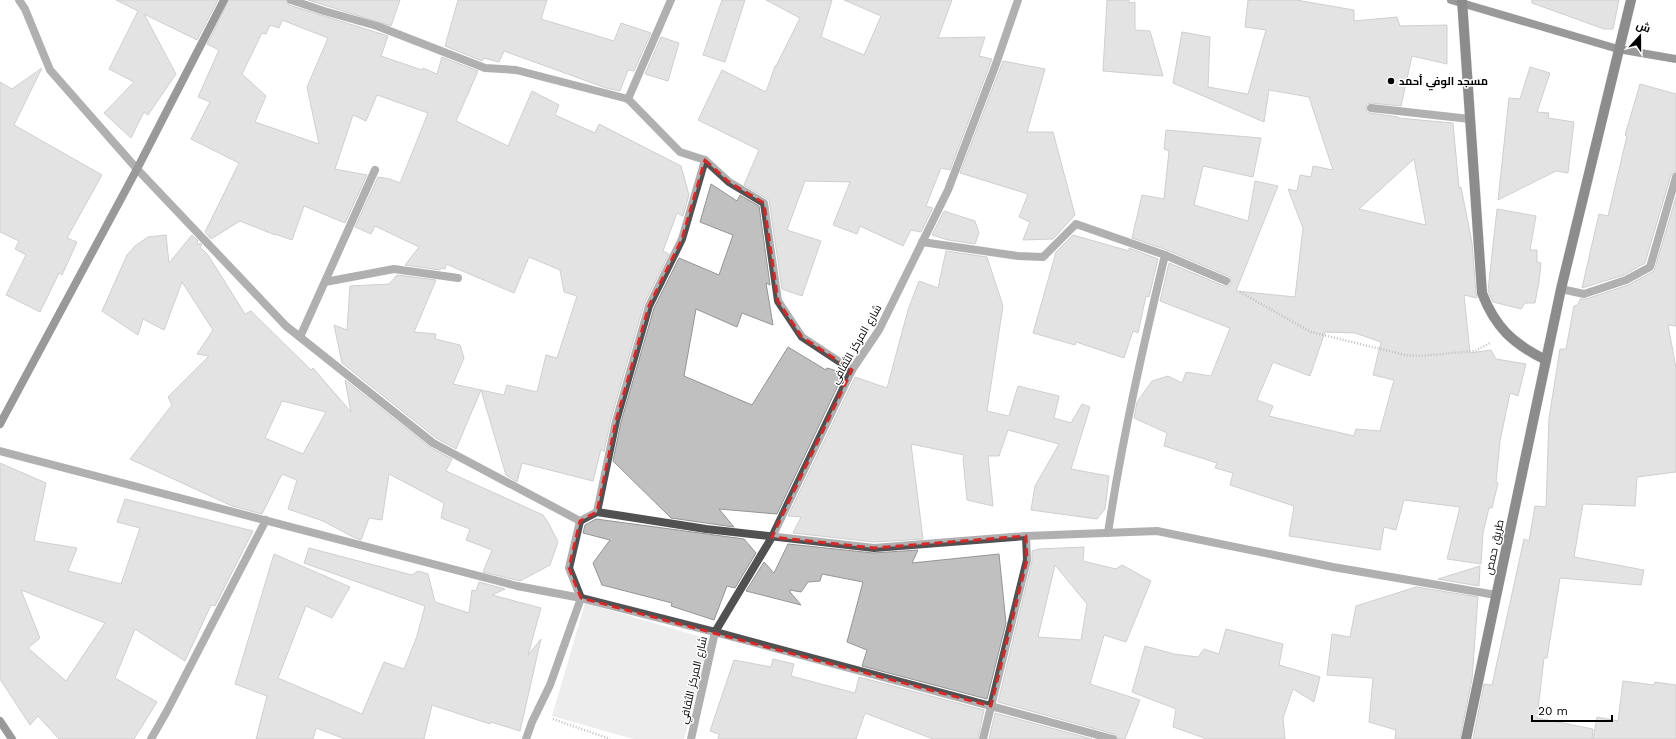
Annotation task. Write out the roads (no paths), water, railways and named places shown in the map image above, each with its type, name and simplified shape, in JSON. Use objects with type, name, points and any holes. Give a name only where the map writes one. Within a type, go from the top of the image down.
[{"type":"main road","name":"طريق حمص","points":[[1466,739],[1561,289],[1630,0]]},
{"type":"main road","points":[[1462,1],[1482,293],[1488,308],[1506,334],[1518,344],[1546,360]]},
{"type":"street","points":[[19,0],[25,9],[50,70],[137,169],[286,326],[433,443],[580,521]]},
{"type":"street","points":[[0,424],[137,169],[224,0]]},
{"type":"street","points":[[291,0],[324,12],[377,26],[485,68],[516,70],[628,99],[680,152],[705,160],[729,182],[764,203],[778,301],[802,337],[852,370]]},
{"type":"street","points":[[628,99],[671,0]]},
{"type":"street","name":"شارع المركز الثقافي","points":[[691,739],[715,632],[772,537],[852,370],[879,330],[948,190],[996,64],[1018,0]]},
{"type":"street","points":[[1451,0],[1462,1],[1618,49],[1676,59]]},
{"type":"street","points":[[1371,108],[1470,119]]},
{"type":"street","points":[[598,512],[616,421],[649,306],[682,239],[705,160]]},
{"type":"street","points":[[300,337],[375,170]]},
{"type":"street","points":[[1561,289],[1584,294],[1626,280],[1650,267],[1676,177]]},
{"type":"street","points":[[922,242],[1018,256],[1043,258],[1076,224],[1165,255],[1226,281]]},
{"type":"street","points":[[1108,533],[1119,465],[1137,372],[1165,255]]},
{"type":"street","points":[[325,282],[394,269],[458,278]]},
{"type":"street","points":[[0,451],[517,586],[581,598],[715,632],[1113,739]]},
{"type":"street","points":[[580,521],[598,512],[706,529],[874,548],[1026,536],[1157,531],[1333,567],[1496,595]]},
{"type":"street","points":[[151,739],[171,705],[266,520]]},
{"type":"street","points":[[526,739],[535,714],[550,685],[581,598],[569,568],[580,521]]},
{"type":"street","points":[[983,739],[1027,560],[1026,536]]},
{"type":"street","points":[[0,722],[12,739]]},
{"type":"place","name":"مسجد الوفي أحمد","points":[[1391,81]]}]
